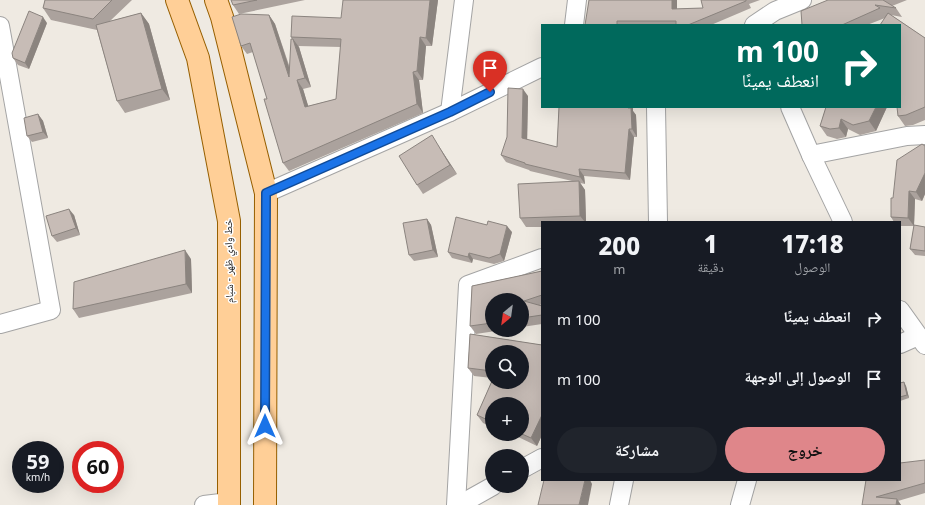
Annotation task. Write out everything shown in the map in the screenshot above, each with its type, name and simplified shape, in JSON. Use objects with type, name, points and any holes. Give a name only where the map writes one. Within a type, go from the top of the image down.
[{"type":"main road","name":"خط وادي ظهر - شبام","points":[[177,0],[198,58],[229,221],[229,504]]},
{"type":"main road","points":[[216,0],[222,17],[266,193],[265,505]]},
{"type":"street","points":[[450,112],[464,0]]},
{"type":"street","points":[[574,24],[577,0]]},
{"type":"street","points":[[756,24],[775,11],[802,0]]},
{"type":"street","points":[[0,26],[52,310],[0,324]]},
{"type":"street","points":[[266,193],[450,112],[541,67]]},
{"type":"street","points":[[653,220],[656,108]]},
{"type":"street","points":[[790,108],[811,156],[843,221]]},
{"type":"street","points":[[811,156],[907,136],[925,135]]},
{"type":"street","points":[[458,505],[468,285],[541,258]]},
{"type":"street","points":[[901,311],[922,341],[901,344]]},
{"type":"street","points":[[529,465],[541,459]]},
{"type":"street","points":[[619,505],[624,481]]},
{"type":"street","points":[[740,505],[748,481]]},
{"type":"street","points":[[458,505],[485,490]]},
{"type":"street","points":[[204,505],[229,504]]},
{"type":"building","points":[[45,0],[112,0],[93,19],[43,8]]},
{"type":"building","points":[[231,0],[257,0],[233,5]]},
{"type":"building","points":[[343,0],[430,0],[426,38],[420,37],[417,71],[413,72],[417,104],[283,163],[264,99],[267,99],[250,43],[241,46],[232,17],[241,14],[269,15],[289,77],[291,39],[293,39],[305,78],[297,80],[305,107],[336,99],[341,39],[291,37],[292,16],[341,18]]},
{"type":"building","points":[[589,0],[672,0],[672,9],[703,8],[701,0],[746,0],[690,24],[676,24],[676,21],[617,21],[617,24],[585,24]]},
{"type":"building","points":[[828,0],[883,0],[896,8],[875,5],[880,8],[844,24],[802,24],[801,11]]},
{"type":"building","points":[[29,11],[43,17],[25,63],[13,58],[12,53]]},
{"type":"building","points":[[141,13],[162,89],[117,101],[96,25]]},
{"type":"building","points":[[888,13],[925,38],[925,107],[906,115],[898,116],[897,108],[901,108],[901,24],[881,24]]},
{"type":"building","points":[[508,88],[523,89],[522,138],[557,147],[559,108],[631,108],[632,129],[629,129],[625,173],[579,169],[580,177],[525,164],[501,155],[507,137]]},
{"type":"building","points":[[826,108],[876,108],[869,121],[853,125],[841,119],[839,128],[830,129],[820,126]]},
{"type":"building","points":[[38,114],[43,132],[27,136],[24,118]]},
{"type":"building","points":[[432,135],[450,165],[417,185],[399,156]]},
{"type":"building","points":[[922,144],[925,146],[925,173],[916,192],[909,191],[908,218],[891,217],[891,198],[893,198],[897,160]]},
{"type":"building","points":[[579,181],[580,216],[520,218],[518,184]]},
{"type":"building","points":[[69,209],[76,228],[52,236],[46,216]]},
{"type":"building","points":[[456,217],[487,225],[488,221],[507,226],[500,254],[489,258],[469,253],[468,257],[448,252]]},
{"type":"building","points":[[427,219],[433,250],[409,255],[403,223]]},
{"type":"building","points":[[914,225],[925,227],[925,251],[910,249]]},
{"type":"building","points":[[185,250],[186,284],[73,309],[74,282]]},
{"type":"building","points":[[541,271],[541,295],[529,299],[529,293],[485,293],[485,324],[470,326],[472,286]]},
{"type":"building","points":[[529,302],[541,306],[541,315],[529,317]]},
{"type":"building","points":[[470,334],[541,345],[541,417],[531,438],[529,437],[529,397],[485,397],[485,419],[477,415],[488,389],[529,389],[529,345],[485,345],[485,370],[468,368]]},
{"type":"building","points":[[904,382],[907,395],[901,397],[901,383]]},
{"type":"building","points":[[925,460],[925,483],[876,497],[897,499],[896,505],[862,505],[866,481],[901,481],[901,463]]},
{"type":"building","points":[[544,481],[585,481],[579,505],[538,505]]},
{"type":"route","points":[[265,426],[266,193],[450,112],[490,92]]}]
